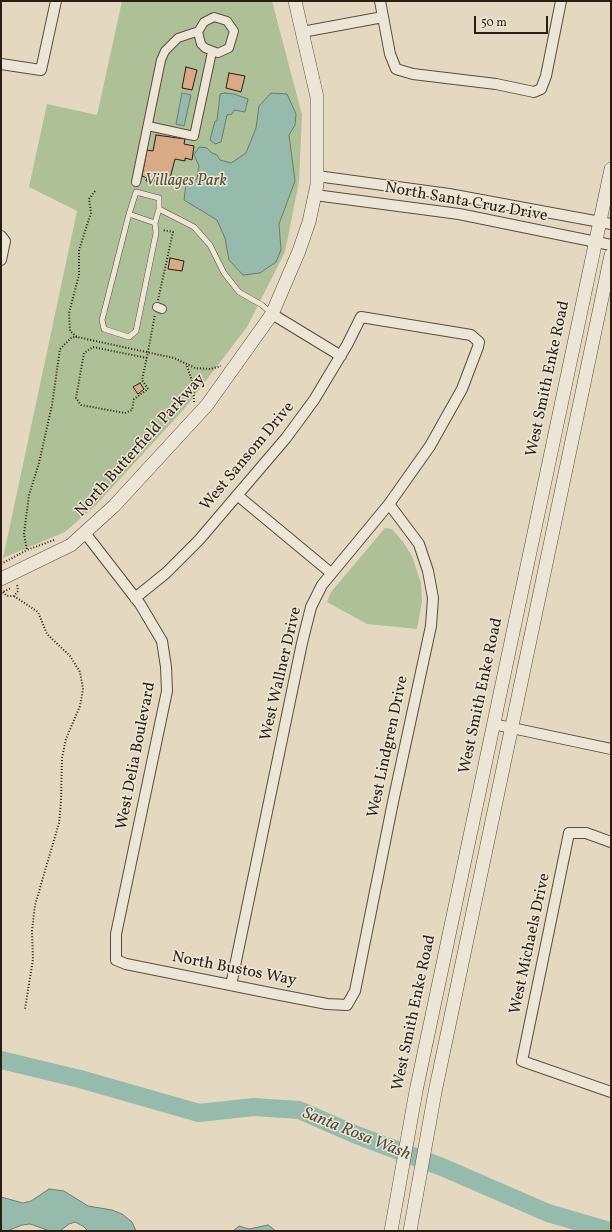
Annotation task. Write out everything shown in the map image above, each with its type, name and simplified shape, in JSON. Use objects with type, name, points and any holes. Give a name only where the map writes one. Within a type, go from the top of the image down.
[{"type":"street","points":[[1,64],[41,70],[56,1]]},
{"type":"street","name":"North Butterfield Parkway","points":[[1,579],[72,545],[114,506],[207,404],[272,314],[299,251],[315,195],[317,98],[295,1]]},
{"type":"street","points":[[380,1],[392,63],[396,69],[403,73],[496,84],[534,92],[541,89],[546,76],[561,1]]},
{"type":"street","points":[[136,182],[165,52],[178,38],[198,32],[204,22],[214,17],[221,18],[231,25],[234,31],[229,48],[218,53],[212,52],[201,44],[198,32]]},
{"type":"street","points":[[302,32],[383,17]]},
{"type":"street","points":[[148,126],[194,136],[212,52]]},
{"type":"street","name":"West Smith Enke Road","points":[[391,1231],[416,1091],[595,242],[606,223],[611,168]]},
{"type":"street","name":"North Santa Cruz Drive","points":[[316,176],[449,194],[606,223]]},
{"type":"street","name":"North Santa Cruz Drive","points":[[315,195],[459,214],[611,245]]},
{"type":"street","points":[[1,260],[3,238]]},
{"type":"street","points":[[410,1231],[436,1092],[611,255]]},
{"type":"street","points":[[272,314],[341,356]]},
{"type":"street","name":"West Sansom Drive","points":[[135,598],[166,573],[199,540],[286,438],[314,400],[341,356],[360,317]]},
{"type":"street","name":"West Wallner Drive","points":[[231,985],[302,643],[311,607],[322,585],[389,504],[430,446],[462,390],[478,348],[478,342],[471,334],[360,317]]},
{"type":"street","points":[[237,495],[331,573]]},
{"type":"street","name":"West Lindgren Drive","points":[[348,1005],[355,991],[432,619],[433,598],[428,571],[419,544],[389,504]]},
{"type":"street","name":"West Delia Boulevard","points":[[85,533],[135,598],[162,641],[168,691],[116,934],[116,960]]},
{"type":"street","points":[[493,724],[611,749]]},
{"type":"street","name":"West Michaels Drive","points":[[611,842],[586,833],[569,833],[522,1062],[611,1092]]},
{"type":"street","name":"North Bustos Way","points":[[116,960],[126,964],[327,1004],[348,1005]]},
{"type":"lane","points":[[136,192],[159,198],[159,209],[155,223],[156,233],[136,331],[129,337],[104,329],[102,320],[136,192]]},
{"type":"lane","points":[[159,209],[194,227],[210,245],[224,272],[239,292],[262,305],[272,314]]},
{"type":"lane","points":[[129,214],[155,223]]},
{"type":"path","points":[[27,550],[24,534],[29,494],[39,463],[52,405],[60,349],[72,338],[77,337]]},
{"type":"path","points":[[194,402],[191,373],[186,365],[203,370],[221,366]]},
{"type":"path","points":[[1,564],[27,550],[61,537]]},
{"type":"path","points":[[14,596],[18,591],[17,584]]},
{"type":"path","points":[[3,592],[7,596],[14,596],[38,612],[47,634],[70,656],[80,672],[83,689],[80,706],[66,739],[62,758],[62,801],[59,823],[35,905],[32,931],[33,959],[25,1009]]},
{"type":"green space","name":"Villages Park","points":[[122,1],[272,1],[302,115],[299,182],[285,252],[247,327],[185,408],[96,505],[65,532],[3,558],[77,211],[29,187],[47,104],[97,115]]},
{"type":"green space","points":[[385,528],[392,529],[403,542],[412,556],[421,583],[422,602],[417,629],[367,624],[327,602],[331,592]]},
{"type":"shaded area","points":[[182,93],[191,95],[184,126],[176,124]]},
{"type":"shaded area","points":[[271,93],[287,94],[296,114],[295,125],[289,135],[295,181],[279,224],[281,250],[276,262],[260,273],[243,275],[229,260],[225,238],[217,220],[184,200],[186,184],[197,179],[199,166],[194,155],[199,147],[207,148],[212,153],[217,155],[220,160],[231,163],[246,153],[256,128],[259,106]]},
{"type":"shaded area","points":[[220,94],[234,94],[248,99],[245,112],[234,110],[232,114],[227,115],[221,142],[215,144],[210,140],[215,121],[217,121]]},
{"type":"shaded area","points":[[49,1189],[64,1191],[88,1206],[112,1210],[122,1214],[132,1222],[136,1231],[88,1231],[83,1226],[75,1222],[69,1224],[60,1231],[50,1231],[30,1224],[22,1225],[7,1231],[1,1231],[1,1197],[23,1203],[31,1201]]},
{"type":"shaded area","points":[[268,1225],[276,1231],[233,1231],[239,1226],[249,1229]]},
{"type":"building","points":[[186,67],[197,70],[192,90],[182,88]]},
{"type":"building","points":[[229,73],[245,76],[241,92],[226,88]]},
{"type":"building","points":[[156,135],[185,139],[184,144],[194,146],[192,160],[185,158],[185,161],[175,159],[169,182],[155,179],[154,182],[146,181],[147,178],[142,176],[147,150],[153,151]]},
{"type":"building","points":[[170,258],[184,261],[182,271],[168,269]]},
{"type":"building","points":[[140,383],[144,389],[138,394],[133,387]]},
{"type":"waterway","name":"Santa Rosa Wash","points":[[1,1060],[80,1079],[199,1113],[254,1107],[299,1110],[354,1134],[442,1167],[548,1213],[610,1231]]}]
